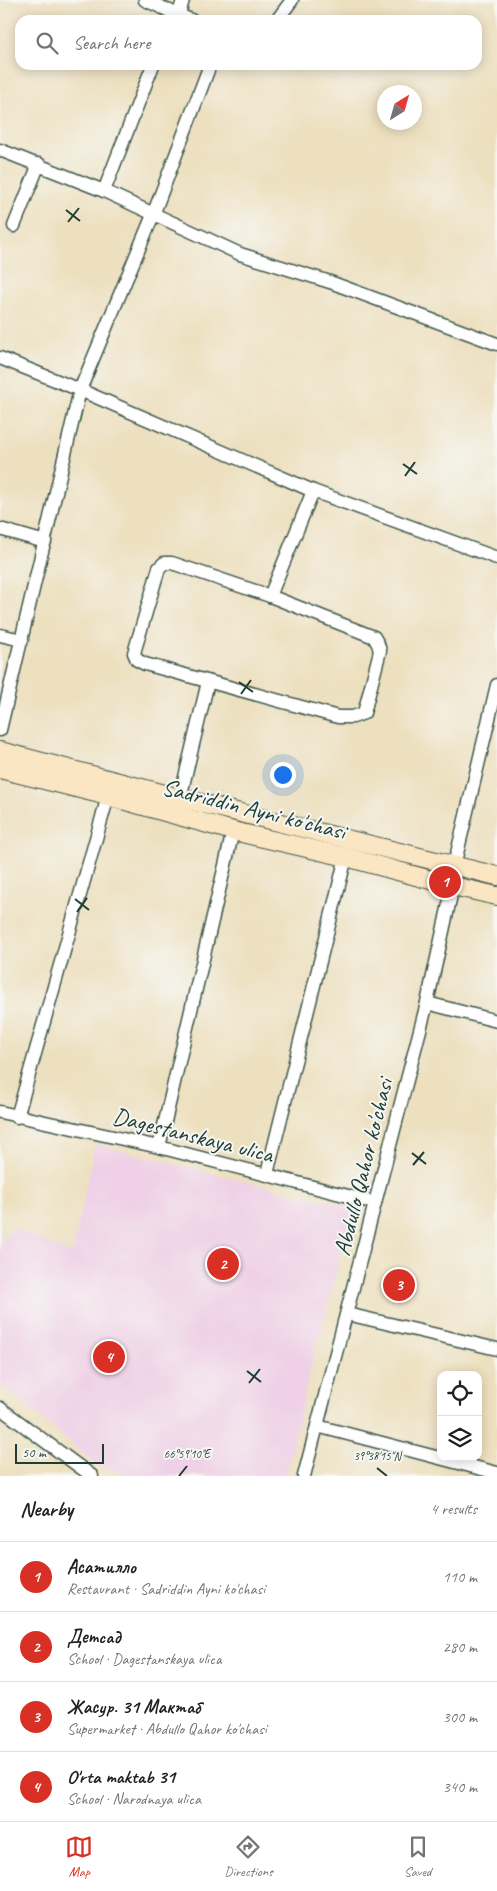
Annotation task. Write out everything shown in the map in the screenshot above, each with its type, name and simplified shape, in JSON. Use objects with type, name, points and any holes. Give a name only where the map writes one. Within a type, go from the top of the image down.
[{"type":"main road","name":"Sadriddin Ayni ko'chasi","points":[[0,751],[180,798],[497,876]]},
{"type":"main road","name":"Sadriddin Ayni ko'chasi","points":[[0,769],[108,796],[232,831],[346,857],[497,896]]},
{"type":"street","points":[[144,0],[173,15]]},
{"type":"street","points":[[176,15],[183,0]]},
{"type":"street","points":[[281,15],[292,0]]},
{"type":"street","points":[[104,191],[151,70]]},
{"type":"street","points":[[0,730],[80,390],[153,215],[208,70]]},
{"type":"street","points":[[0,150],[104,191],[240,254],[330,282],[497,344]]},
{"type":"street","points":[[14,226],[39,164]]},
{"type":"street","points":[[0,358],[80,390],[313,491],[497,558]]},
{"type":"street","points":[[270,596],[313,491]]},
{"type":"street","points":[[0,529],[45,542]]},
{"type":"street","points":[[164,563],[172,563],[270,596],[374,638],[380,651],[364,713],[353,718],[338,717],[208,682],[137,660],[134,653],[159,568],[164,563]]},
{"type":"street","points":[[0,635],[22,640]]},
{"type":"street","points":[[180,798],[208,682]]},
{"type":"street","name":"Abdullo Qahor ko'chasi","points":[[304,1476],[427,1003],[453,886],[454,866],[497,685]]},
{"type":"street","points":[[18,1117],[108,796]]},
{"type":"street","points":[[159,1147],[232,831]]},
{"type":"street","points":[[267,1174],[346,857]]},
{"type":"street","points":[[427,1003],[497,1020]]},
{"type":"street","name":"Dagestanskaya ulica","points":[[0,1112],[159,1147],[375,1203]]},
{"type":"street","points":[[347,1314],[497,1349]]},
{"type":"street","points":[[0,1408],[92,1476]]},
{"type":"street","points":[[317,1426],[497,1473]]},
{"type":"shaded area","points":[[95,1144],[353,1208],[308,1378],[286,1476],[135,1476],[98,1466],[0,1383],[0,1241],[14,1228],[72,1254]]},
{"type":"place","name":"Асатилло","points":[[445,882]]},
{"type":"place","name":"Детсад","points":[[223,1264]]},
{"type":"place","name":"Жасур. 31 Мактаб","points":[[399,1285]]},
{"type":"place","name":"O'rta maktab 31","points":[[109,1357]]}]
